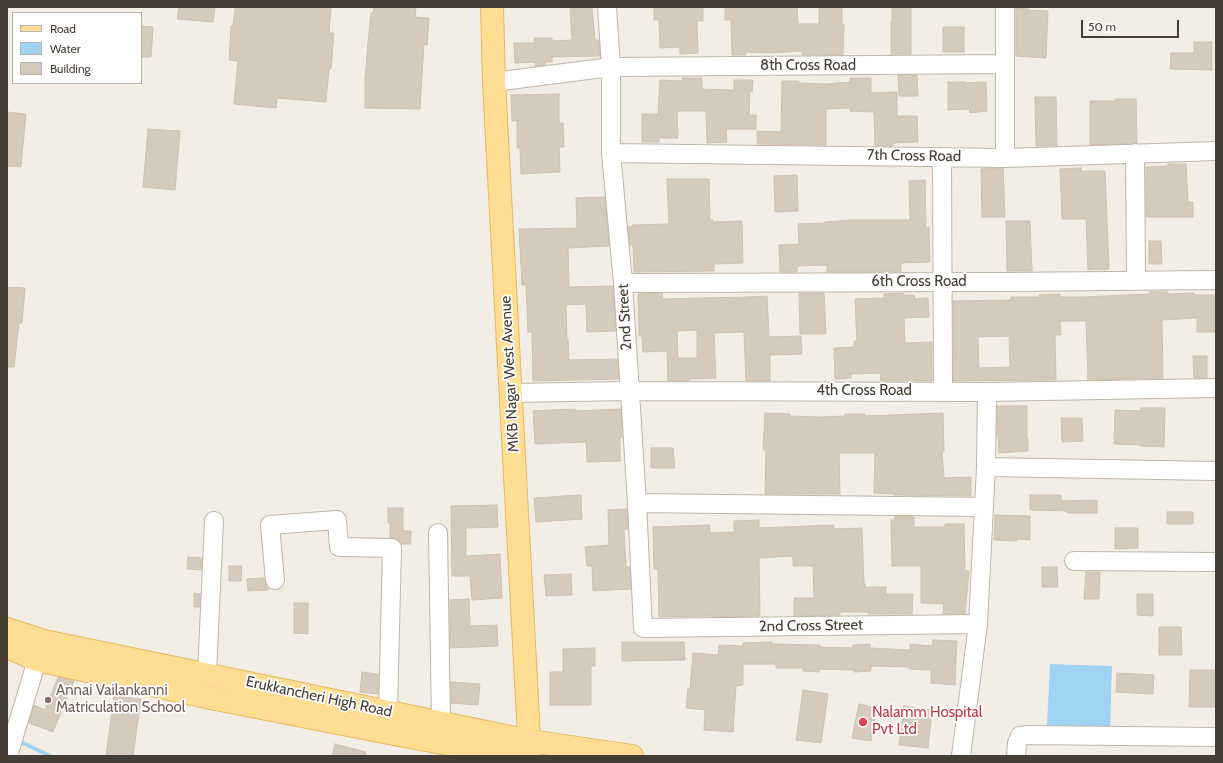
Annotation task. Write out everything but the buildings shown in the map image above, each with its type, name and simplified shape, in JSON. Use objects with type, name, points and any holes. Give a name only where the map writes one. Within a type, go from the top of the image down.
[{"type":"main road","name":"MKB Nagar West Avenue","points":[[492,7],[494,82],[530,748]]},
{"type":"main road","name":"Erukkancheri High Road","points":[[7,629],[44,641],[441,722],[530,748],[632,756]]},
{"type":"main road","points":[[7,647],[38,660],[211,698],[512,756]]},
{"type":"street","name":"2nd Street","points":[[607,7],[611,67],[611,153],[623,283],[644,628]]},
{"type":"street","points":[[1005,7],[1005,158]]},
{"type":"street","name":"8th Cross Road","points":[[494,82],[611,67],[1004,64]]},
{"type":"street","name":"7th Cross Road","points":[[611,153],[1005,158],[1216,150]]},
{"type":"street","points":[[1135,153],[1136,281]]},
{"type":"street","points":[[942,157],[944,391]]},
{"type":"street","name":"6th Cross Road","points":[[623,283],[1216,280]]},
{"type":"street","name":"4th Cross Road","points":[[511,394],[629,391],[987,392],[1216,388]]},
{"type":"street","points":[[961,756],[978,624],[986,467],[987,392]]},
{"type":"street","points":[[986,467],[1216,471]]},
{"type":"street","points":[[637,503],[984,507]]},
{"type":"street","points":[[275,580],[270,526],[337,520],[339,547],[392,548],[388,711]]},
{"type":"street","points":[[208,674],[214,521]]},
{"type":"street","points":[[438,533],[441,722]]},
{"type":"street","points":[[1074,561],[1216,562]]},
{"type":"street","name":"2nd Cross Street","points":[[644,628],[978,624]]},
{"type":"street","points":[[8,756],[38,660]]},
{"type":"street","points":[[1016,756],[1016,742],[1020,736],[1027,734],[1216,737]]},
{"type":"water","points":[[1050,664],[1112,666],[1110,729],[1047,726]]},
{"type":"waterway","points":[[23,743],[50,756]]},
{"type":"place","name":"Annai Vailankanni Matriculation School","points":[[48,700]]},
{"type":"place","name":"Nalamm Hospital Pvt Ltd","points":[[863,722]]}]
